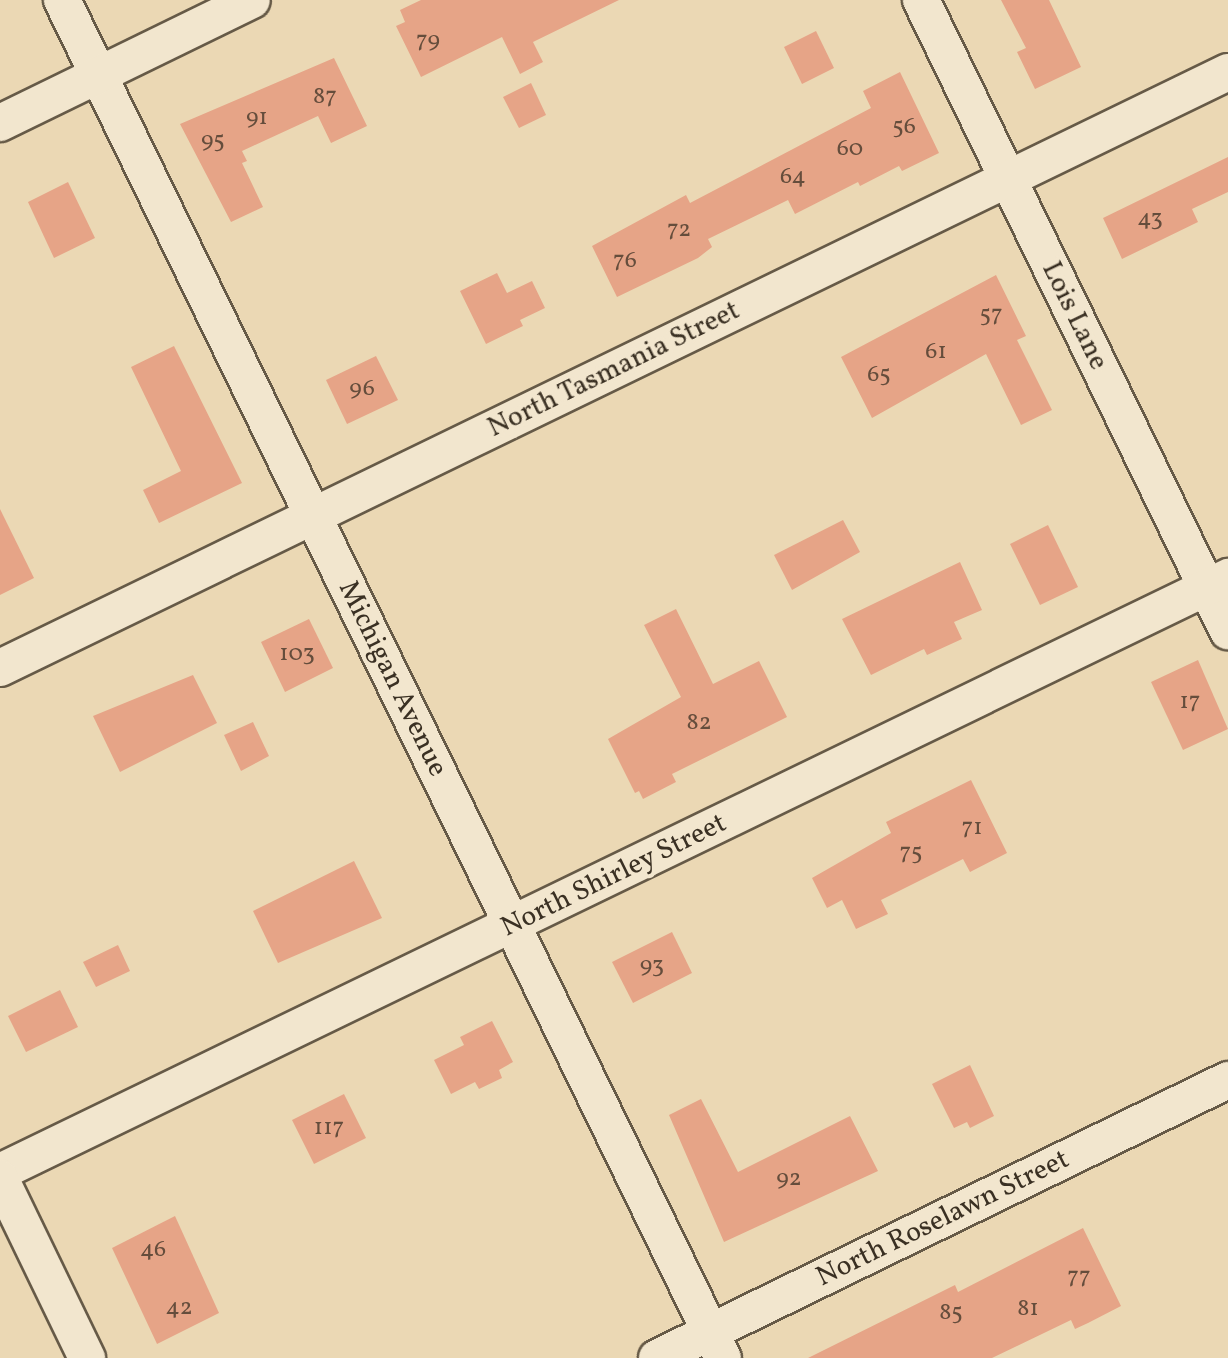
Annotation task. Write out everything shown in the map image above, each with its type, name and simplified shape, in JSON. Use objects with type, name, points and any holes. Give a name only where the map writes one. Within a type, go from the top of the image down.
[{"type":"street","name":"Michigan Avenue","points":[[62,0],[717,1345]]},
{"type":"street","points":[[0,123],[252,0]]},
{"type":"street","name":"Lois Lane","points":[[921,0],[1008,179],[1217,582],[1228,631]]},
{"type":"street","name":"North Tasmania Street","points":[[0,668],[1228,72]]},
{"type":"street","name":"North Shirley Street","points":[[0,1175],[1217,582]]},
{"type":"street","name":"North Roselawn Street","points":[[657,1358],[717,1345],[1228,1080]]},
{"type":"street","points":[[0,1175],[87,1358]]},
{"type":"building","points":[[421,0],[619,0],[533,42],[543,62],[520,74],[502,37],[421,77],[396,26],[405,22],[400,10]]},
{"type":"building","points":[[1001,0],[1049,0],[1081,67],[1035,89],[1017,52],[1026,48]]},
{"type":"building","points":[[816,31],[834,68],[802,84],[784,47]]},
{"type":"building","points":[[334,58],[367,126],[331,143],[318,116],[242,151],[247,161],[242,163],[263,207],[231,222],[180,124]]},
{"type":"building","points":[[900,72],[939,153],[902,171],[899,166],[860,186],[858,182],[795,214],[788,200],[708,239],[712,247],[698,258],[617,297],[592,246],[686,195],[690,203],[871,108],[863,91]]},
{"type":"building","points":[[531,83],[546,115],[519,128],[503,97]]},
{"type":"building","points":[[1228,157],[1228,192],[1192,209],[1198,222],[1122,259],[1103,218]]},
{"type":"building","points":[[68,182],[95,238],[54,258],[28,202]]},
{"type":"building","points":[[497,273],[507,293],[532,281],[545,308],[520,320],[523,326],[486,344],[460,291]]},
{"type":"building","points":[[996,275],[1026,336],[1017,340],[1052,410],[1021,425],[986,354],[872,418],[841,357]]},
{"type":"building","points":[[174,346],[242,483],[159,523],[143,490],[181,471],[131,367]]},
{"type":"building","points":[[376,356],[398,400],[347,424],[326,380]]},
{"type":"building","points":[[0,509],[34,578],[0,595]]},
{"type":"building","points":[[843,520],[860,552],[792,590],[774,555]]},
{"type":"building","points":[[1048,525],[1078,587],[1040,605],[1010,544]]},
{"type":"building","points":[[960,562],[982,610],[954,622],[962,639],[927,655],[924,649],[871,675],[842,619]]},
{"type":"building","points":[[676,609],[713,684],[759,661],[787,717],[672,774],[676,782],[643,799],[639,791],[635,793],[608,739],[681,697],[644,625]]},
{"type":"building","points":[[309,619],[333,668],[285,692],[261,642]]},
{"type":"building","points":[[1198,660],[1228,729],[1183,750],[1151,682]]},
{"type":"building","points":[[193,675],[217,723],[120,772],[93,716]]},
{"type":"building","points":[[253,722],[269,756],[241,771],[224,735]]},
{"type":"building","points":[[971,780],[1007,853],[970,872],[963,859],[881,900],[888,914],[856,929],[842,900],[827,908],[812,878],[891,833],[886,822]]},
{"type":"building","points":[[354,861],[382,918],[278,963],[253,911]]},
{"type":"building","points":[[672,932],[692,973],[633,1003],[612,962]]},
{"type":"building","points":[[118,945],[130,971],[96,987],[83,962]]},
{"type":"building","points":[[60,990],[78,1027],[26,1052],[8,1016]]},
{"type":"building","points":[[492,1021],[513,1062],[499,1070],[502,1078],[479,1089],[475,1082],[451,1094],[434,1060],[464,1045],[460,1037]]},
{"type":"building","points":[[970,1065],[994,1116],[970,1128],[967,1122],[954,1128],[932,1084]]},
{"type":"building","points":[[344,1094],[366,1138],[314,1164],[292,1120]]},
{"type":"building","points":[[701,1099],[738,1172],[850,1116],[878,1171],[724,1242],[669,1115]]},
{"type":"building","points":[[175,1216],[219,1313],[157,1344],[112,1248]]},
{"type":"building","points":[[1083,1228],[1121,1306],[1088,1323],[1075,1329],[1071,1320],[992,1358],[808,1358],[955,1285],[958,1292]]}]
